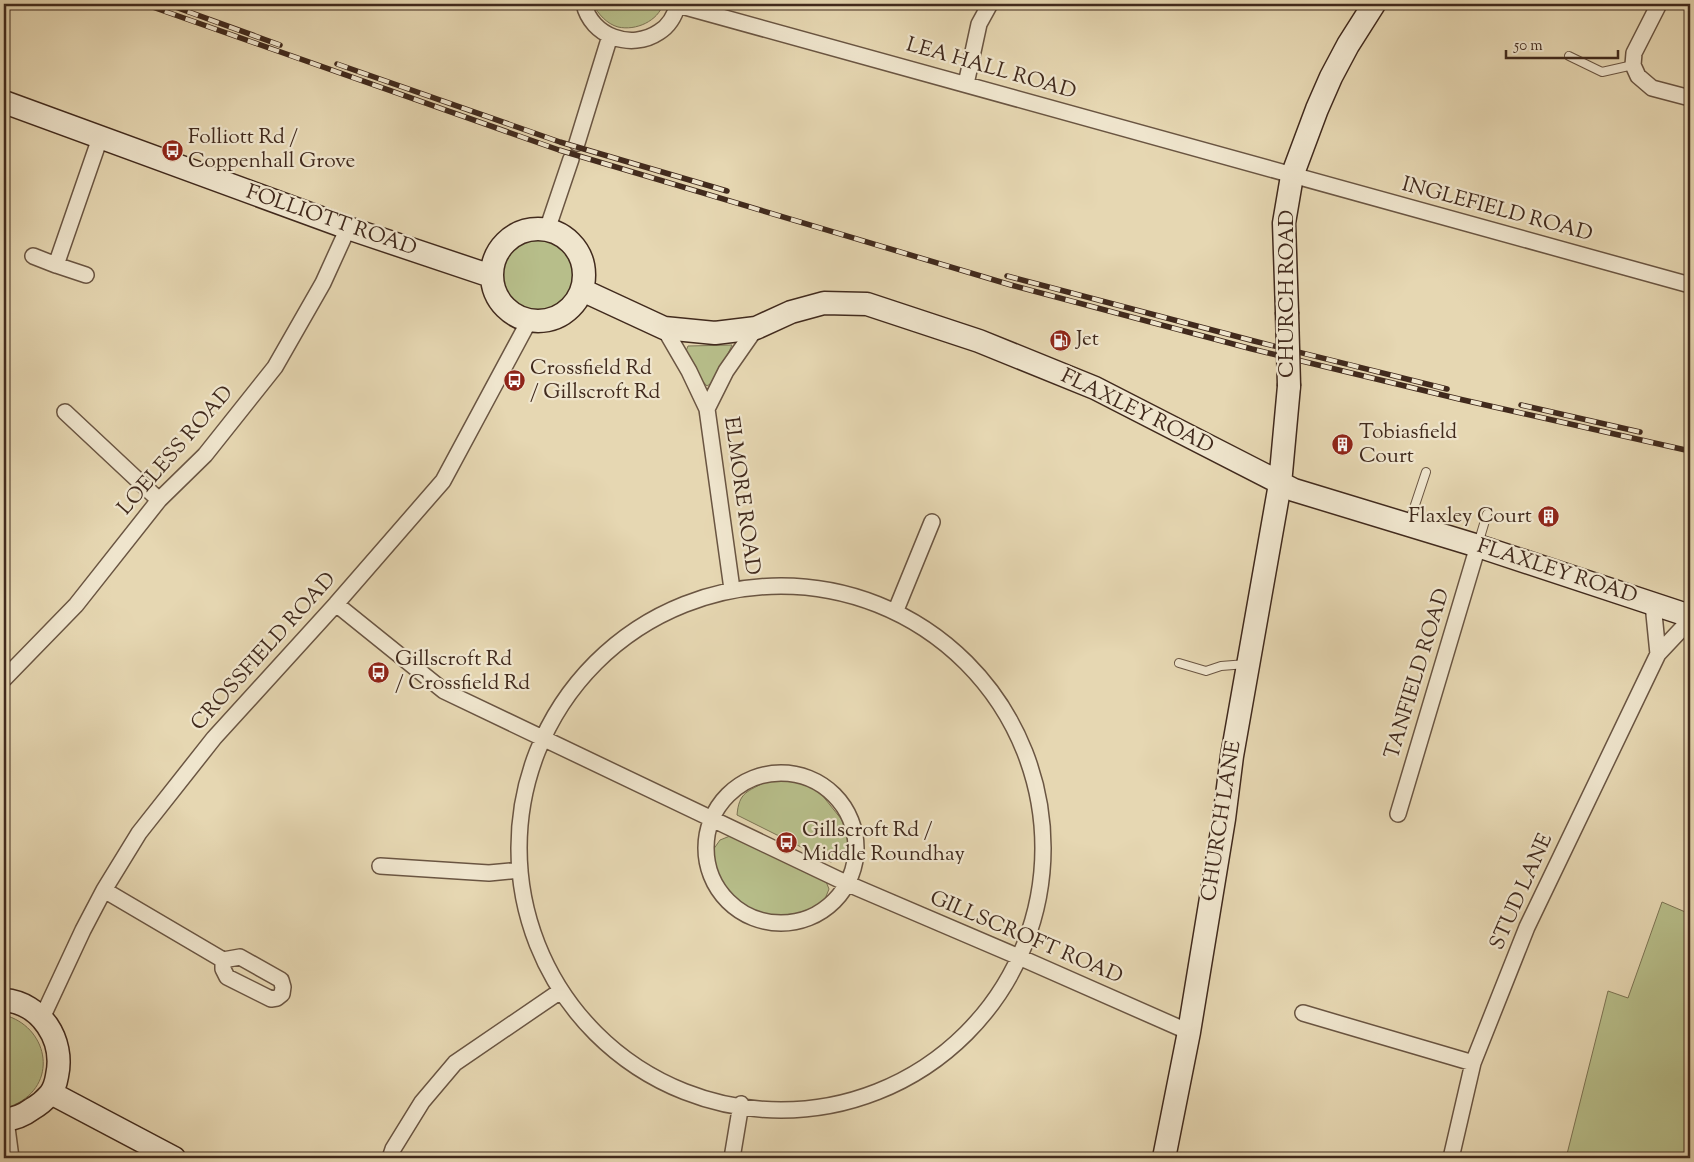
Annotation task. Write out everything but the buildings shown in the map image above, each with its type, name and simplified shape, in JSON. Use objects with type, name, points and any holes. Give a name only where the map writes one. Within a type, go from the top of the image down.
[{"type":"street","points":[[584,4],[586,12],[596,26],[610,36],[626,41],[643,40],[659,32],[671,20],[678,4]]},
{"type":"street","name":"LEA HALL ROAD","points":[[678,4],[1292,176]]},
{"type":"street","points":[[966,84],[980,24],[990,4]]},
{"type":"street","name":"CHURCH ROAD","points":[[1280,484],[1289,386],[1284,223],[1292,176],[1331,77],[1374,4]]},
{"type":"street","points":[[1659,4],[1634,52],[1633,65],[1638,76],[1652,88],[1690,98]]},
{"type":"street","points":[[577,143],[610,36]]},
{"type":"street","name":"FOLLIOTT ROAD","points":[[4,102],[348,228],[491,276]]},
{"type":"street","points":[[56,265],[100,138]]},
{"type":"street","points":[[547,230],[571,159]]},
{"type":"street","name":"INGLEFIELD ROAD","points":[[1292,176],[1690,285]]},
{"type":"street","name":"LOELESS ROAD","points":[[4,679],[76,604],[159,500],[205,454],[276,367],[323,283],[348,228]]},
{"type":"street","points":[[531,229],[547,230],[565,238],[578,252],[584,270],[582,290],[574,304],[561,315],[546,321],[529,321],[514,315],[501,304],[493,289],[491,276],[495,257],[504,244],[516,234],[531,229]]},
{"type":"street","points":[[33,256],[86,275]]},
{"type":"street","name":"FLAXLEY ROAD","points":[[582,290],[664,328],[716,333],[756,328],[791,312],[824,303],[867,304],[884,309],[979,341],[1095,388],[1294,490],[1478,546],[1654,604],[1690,618]]},
{"type":"street","name":"CROSSFIELD ROAD","points":[[42,1018],[70,956],[104,890],[139,833],[214,738],[336,604],[443,481],[529,321]]},
{"type":"street","name":"ELMORE ROAD","points":[[664,328],[689,371],[707,409],[732,589]]},
{"type":"street","name":"ELMORE ROAD","points":[[707,409],[726,371],[756,328]]},
{"type":"street","points":[[65,412],[159,500]]},
{"type":"street","name":"CHURCH LANE","points":[[1164,1158],[1189,1032],[1224,819],[1232,756],[1280,484]]},
{"type":"street","points":[[896,610],[932,522]]},
{"type":"street","name":"TANFIELD ROAD","points":[[1398,814],[1478,546]]},
{"type":"street","points":[[775,586],[844,592],[896,610],[959,655],[984,678],[1002,705],[1018,735],[1030,766],[1039,813],[1041,872],[1036,907],[1020,957],[999,992],[969,1033],[934,1060],[895,1084],[859,1098],[827,1106],[784,1110],[741,1104],[692,1093],[654,1076],[614,1053],[559,992],[526,915],[520,870],[519,826],[525,778],[543,738],[576,687],[596,662],[621,639],[656,619],[703,599],[732,589],[775,586]]},
{"type":"street","name":"GILLSCROFT ROAD","points":[[336,604],[444,691],[846,883],[1189,1032]]},
{"type":"street","points":[[1654,604],[1658,654]]},
{"type":"street","name":"STUD LANE","points":[[1451,1158],[1473,1063],[1527,927],[1658,654],[1690,618]]},
{"type":"street","points":[[785,772],[810,777],[822,783],[842,803],[853,830],[855,847],[853,862],[846,883],[832,902],[814,915],[792,924],[771,922],[744,914],[728,903],[715,887],[708,870],[707,846],[714,819],[730,794],[746,779],[785,772]]},
{"type":"street","points":[[380,866],[489,873],[520,870]]},
{"type":"street","points":[[104,890],[223,960]]},
{"type":"street","points":[[390,1158],[393,1149],[422,1102],[455,1063],[559,992]]},
{"type":"street","points":[[4,1000],[28,1007],[42,1018],[55,1036],[59,1057],[56,1082],[51,1093],[40,1104],[25,1114],[5,1120],[11,1158]]},
{"type":"street","points":[[1302,1013],[1473,1063]]},
{"type":"street","points":[[51,1093],[174,1158]]},
{"type":"street","points":[[732,1158],[741,1104]]},
{"type":"lane","points":[[1569,56],[1602,72],[1633,65]]},
{"type":"lane","points":[[1408,525],[1426,472]]},
{"type":"lane","points":[[1478,546],[1487,514]]},
{"type":"lane","points":[[1179,663],[1206,671],[1221,666],[1248,664]]},
{"type":"green space","points":[[593,4],[663,4],[651,20],[639,26],[625,28],[614,26],[607,21],[600,15]]},
{"type":"green space","points":[[537,240],[557,246],[567,256],[573,276],[567,296],[557,306],[537,312],[517,306],[507,296],[501,276],[507,256],[517,246]]},
{"type":"green space","points":[[732,345],[716,380],[707,386],[697,375],[686,351],[688,346]]},
{"type":"green space","points":[[767,781],[793,781],[818,790],[842,820],[849,845],[845,854],[831,862],[737,815],[742,797]]},
{"type":"green space","points":[[730,836],[825,879],[829,889],[825,899],[810,912],[774,916],[748,912],[728,896],[714,876],[713,850],[720,840]]},
{"type":"green space","points":[[1662,902],[1690,914],[1690,1158],[1566,1158],[1608,991],[1628,998]]},
{"type":"green space","points":[[4,1015],[19,1021],[30,1030],[38,1042],[43,1068],[39,1082],[31,1093],[18,1103],[4,1108]]},
{"type":"railway","points":[[144,4],[559,150],[1011,285],[1252,349],[1459,399],[1690,451]]},
{"type":"railway","points":[[167,4],[280,45]]},
{"type":"railway","points":[[337,64],[560,142],[727,191]]},
{"type":"railway","points":[[1007,276],[1254,341],[1447,389]]},
{"type":"railway","points":[[1521,405],[1640,432]]},
{"type":"place","name":"Folliott Rd / Coppenhall Grove","points":[[172,150]]},
{"type":"place","name":"Jet","points":[[1060,340]]},
{"type":"place","name":"Crossfield Rd / Gillscroft Rd","points":[[514,381]]},
{"type":"place","name":"Tobiasfield Court","points":[[1343,445]]},
{"type":"place","name":"Flaxley Court","points":[[1548,517]]},
{"type":"place","name":"Gillscroft Rd / Crossfield Rd","points":[[379,672]]},
{"type":"place","name":"Gillscroft Rd / Middle Roundhay","points":[[786,843]]}]
